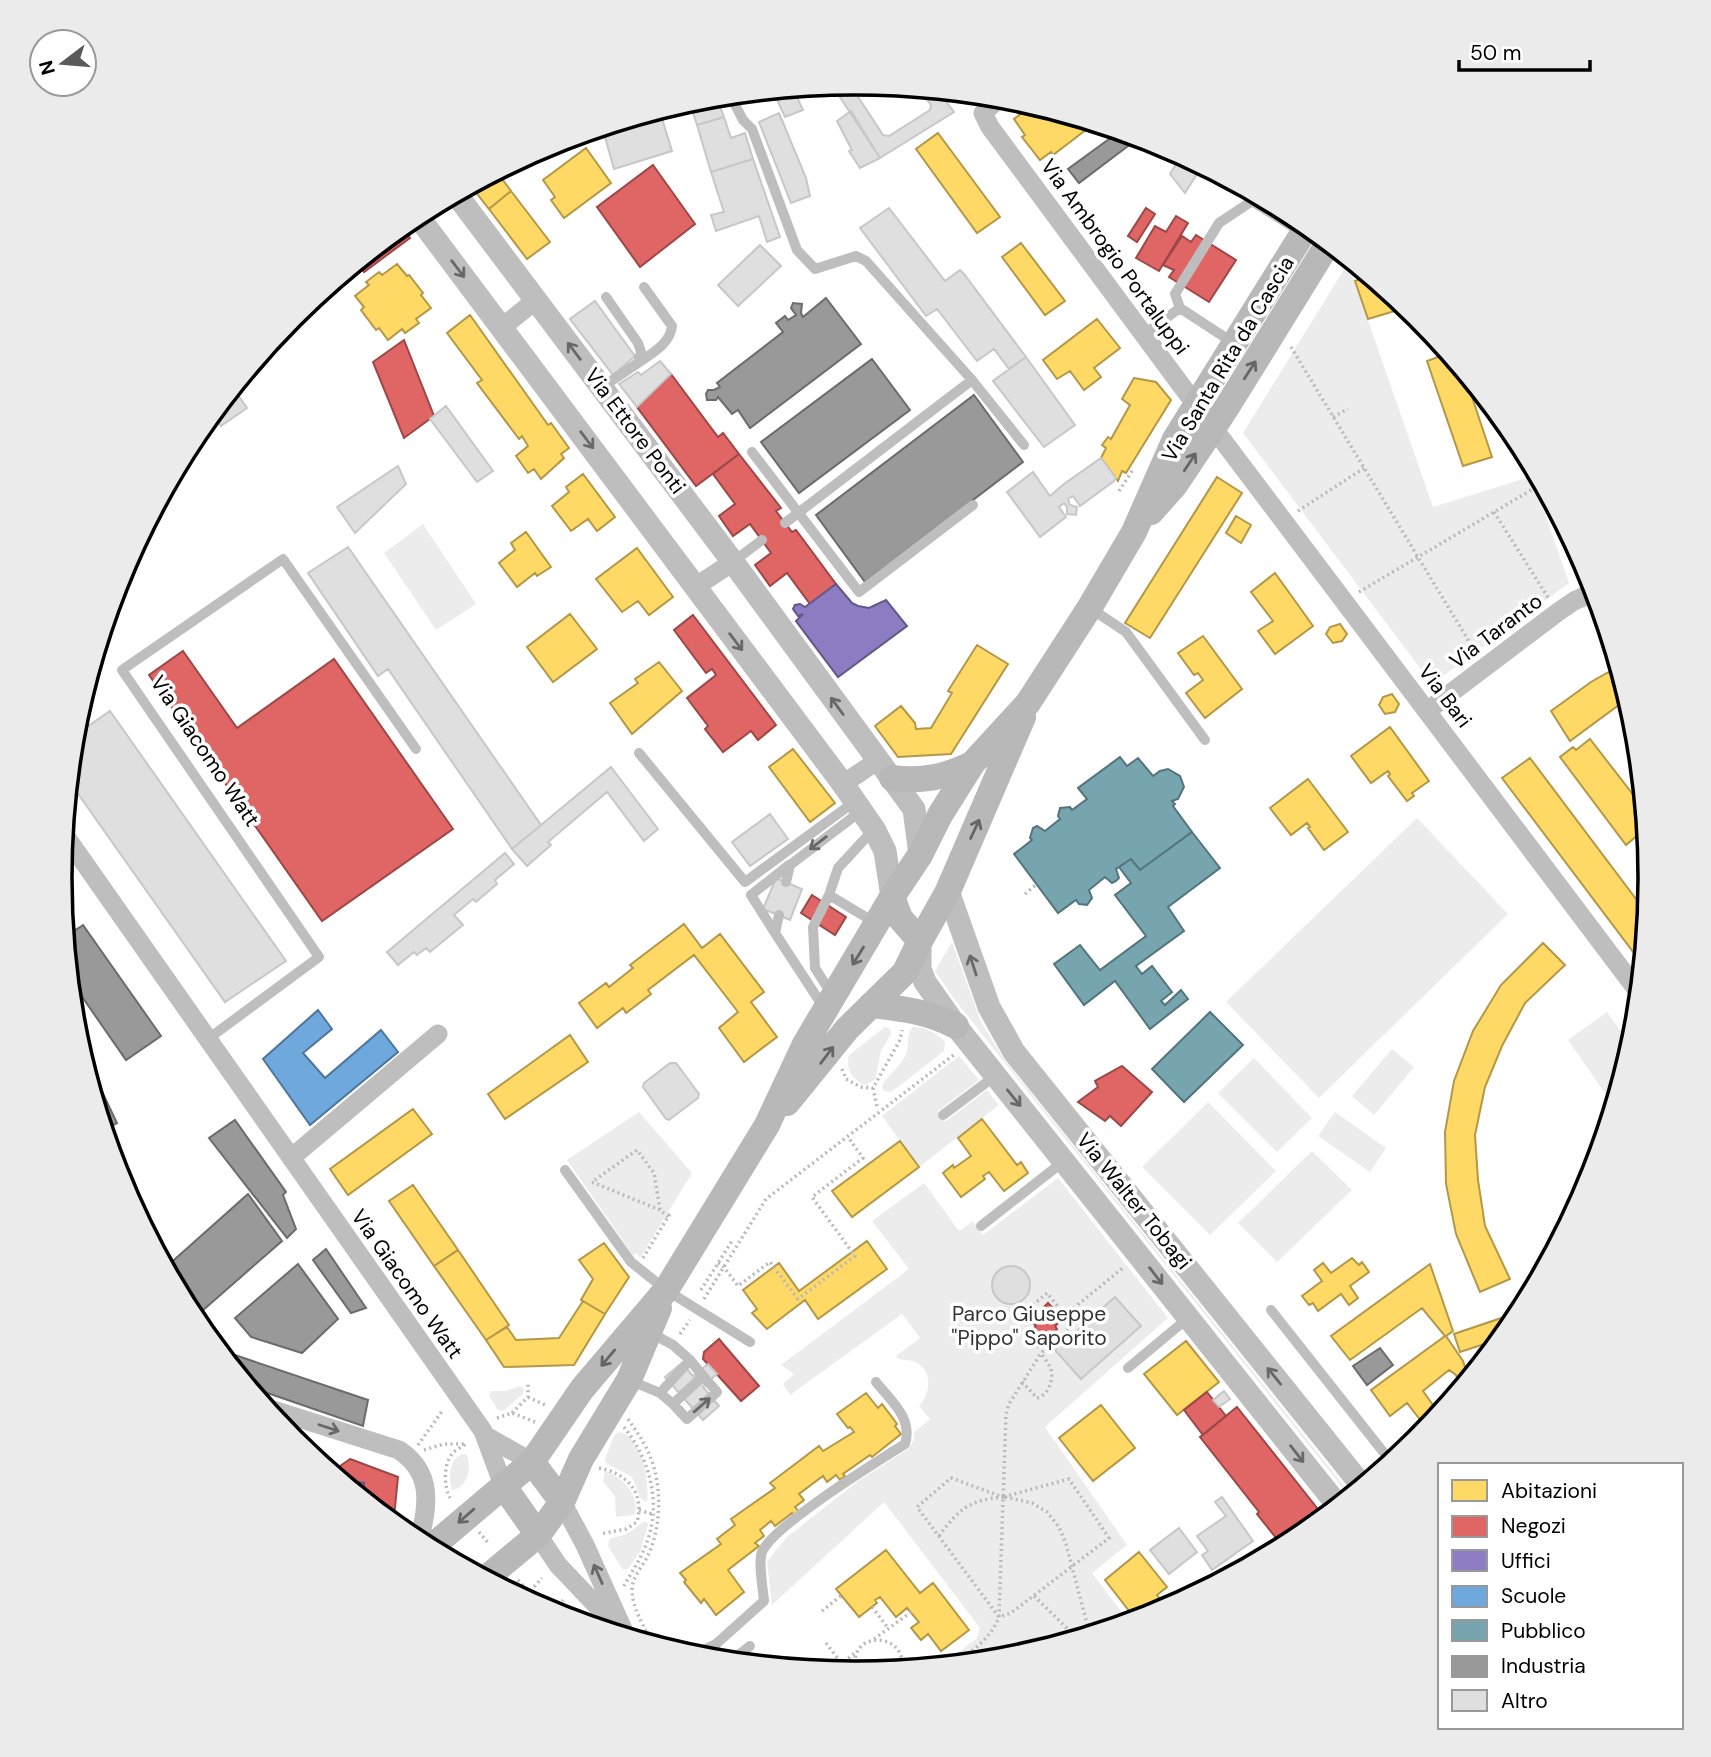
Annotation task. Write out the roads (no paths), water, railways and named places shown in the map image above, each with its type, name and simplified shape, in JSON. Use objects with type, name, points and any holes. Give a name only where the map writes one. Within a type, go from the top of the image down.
[{"type":"main road","name":"Via Santa Rita da Cascia","points":[[892,897],[920,855],[940,815],[972,764],[1028,703],[1090,607],[1134,532],[1175,485],[1235,344],[1302,235]]},
{"type":"main road","name":"Via Santa Rita da Cascia","points":[[1205,416],[1268,342],[1324,250]]},
{"type":"main road","name":"Via Santa Rita da Cascia","points":[[920,941],[948,891],[1028,703]]},
{"type":"main road","points":[[885,769],[925,780],[950,775],[972,764]]},
{"type":"main road","points":[[920,855],[937,872],[948,891]]},
{"type":"main road","points":[[438,1541],[532,1462],[582,1389],[666,1290],[767,1125],[805,1044],[892,897]]},
{"type":"main road","points":[[767,1125],[810,1077],[847,1029],[905,972],[920,941],[900,918],[892,897]]},
{"type":"main road","name":"Via Walter Tobagi","points":[[871,1006],[915,1010],[932,1014],[956,1026]]},
{"type":"main road","points":[[493,1572],[538,1535],[562,1502],[581,1459],[629,1380],[666,1290]]},
{"type":"main road","points":[[532,1462],[562,1502]]},
{"type":"main road","points":[[503,1485],[538,1535]]},
{"type":"street","name":"Via Ambrogio Portaluppi","points":[[990,107],[983,113],[990,127],[1205,416]]},
{"type":"street","name":"Via Ettore Ponti","points":[[462,201],[733,562],[914,809],[920,855]]},
{"type":"street","name":"Via Ettore Ponti","points":[[424,225],[858,806],[885,851],[892,897]]},
{"type":"street","points":[[501,328],[536,300]]},
{"type":"street","name":"Via Bari","points":[[1205,416],[1632,984]]},
{"type":"street","points":[[695,587],[733,562]]},
{"type":"street","name":"Via Taranto","points":[[1427,711],[1558,612],[1586,596]]},
{"type":"street","points":[[858,806],[885,769]]},
{"type":"street","name":"Via Giacomo Watt","points":[[73,846],[486,1436]]},
{"type":"street","name":"Via Walter Tobagi","points":[[948,891],[989,1007],[1014,1052],[1357,1480]]},
{"type":"street","name":"Via Walter Tobagi","points":[[920,941],[919,969],[956,1026],[1333,1500]]},
{"type":"street","points":[[291,1158],[438,1034]]},
{"type":"street","points":[[282,1412],[410,1451],[423,1477],[426,1493],[421,1531]]},
{"type":"street","points":[[486,1436],[532,1462]]},
{"type":"street","points":[[486,1436],[503,1485]]},
{"type":"street","points":[[562,1502],[585,1545],[621,1626]]},
{"type":"street","points":[[538,1535],[558,1566],[613,1624]]},
{"type":"lane","points":[[735,104],[752,129],[797,250],[815,269],[856,256],[866,261],[972,380],[1024,445]]},
{"type":"lane","points":[[1235,344],[1180,309],[1175,293],[1219,223],[1249,201]]},
{"type":"lane","points":[[602,387],[660,348],[671,335],[672,326],[644,287]]},
{"type":"lane","points":[[606,297],[638,343],[641,352],[638,363]]},
{"type":"lane","points":[[1144,334],[1180,309]]},
{"type":"lane","points":[[785,523],[972,380]]},
{"type":"lane","points":[[752,452],[859,593],[973,505]]},
{"type":"lane","points":[[733,562],[762,540]]},
{"type":"lane","name":"Via Giacomo Watt","points":[[208,1040],[319,957],[122,670],[283,559],[416,749]]},
{"type":"lane","points":[[1090,607],[1126,632],[1205,740]]},
{"type":"lane","points":[[639,753],[745,882],[858,806]]},
{"type":"lane","points":[[829,1003],[775,933],[751,895],[858,806]]},
{"type":"lane","points":[[829,1003],[814,968],[813,927],[829,895],[858,806]]},
{"type":"lane","points":[[786,882],[790,864]]},
{"type":"lane","points":[[829,895],[878,924]]},
{"type":"lane","points":[[775,933],[779,915]]},
{"type":"lane","points":[[943,1115],[996,1075]]},
{"type":"lane","points":[[981,1226],[1065,1161]]},
{"type":"lane","points":[[565,1170],[631,1262],[666,1290],[750,1342]]},
{"type":"lane","points":[[1271,1310],[1386,1455]]},
{"type":"lane","points":[[1128,1368],[1189,1318]]},
{"type":"lane","points":[[629,1380],[660,1393],[687,1419],[717,1392],[690,1360],[673,1345],[650,1332]]},
{"type":"lane","points":[[660,1393],[690,1360]]},
{"type":"lane","points":[[674,1404],[703,1377]]},
{"type":"lane","points":[[708,1648],[716,1644],[764,1601],[762,1550],[777,1534],[853,1476],[905,1444],[908,1435],[906,1419],[876,1382]]},
{"type":"lane","points":[[740,1654],[750,1646]]},
{"type":"park label","name":"Parco Giuseppe \"Pippo\" Saporito","points":[[1029,1326]]}]
